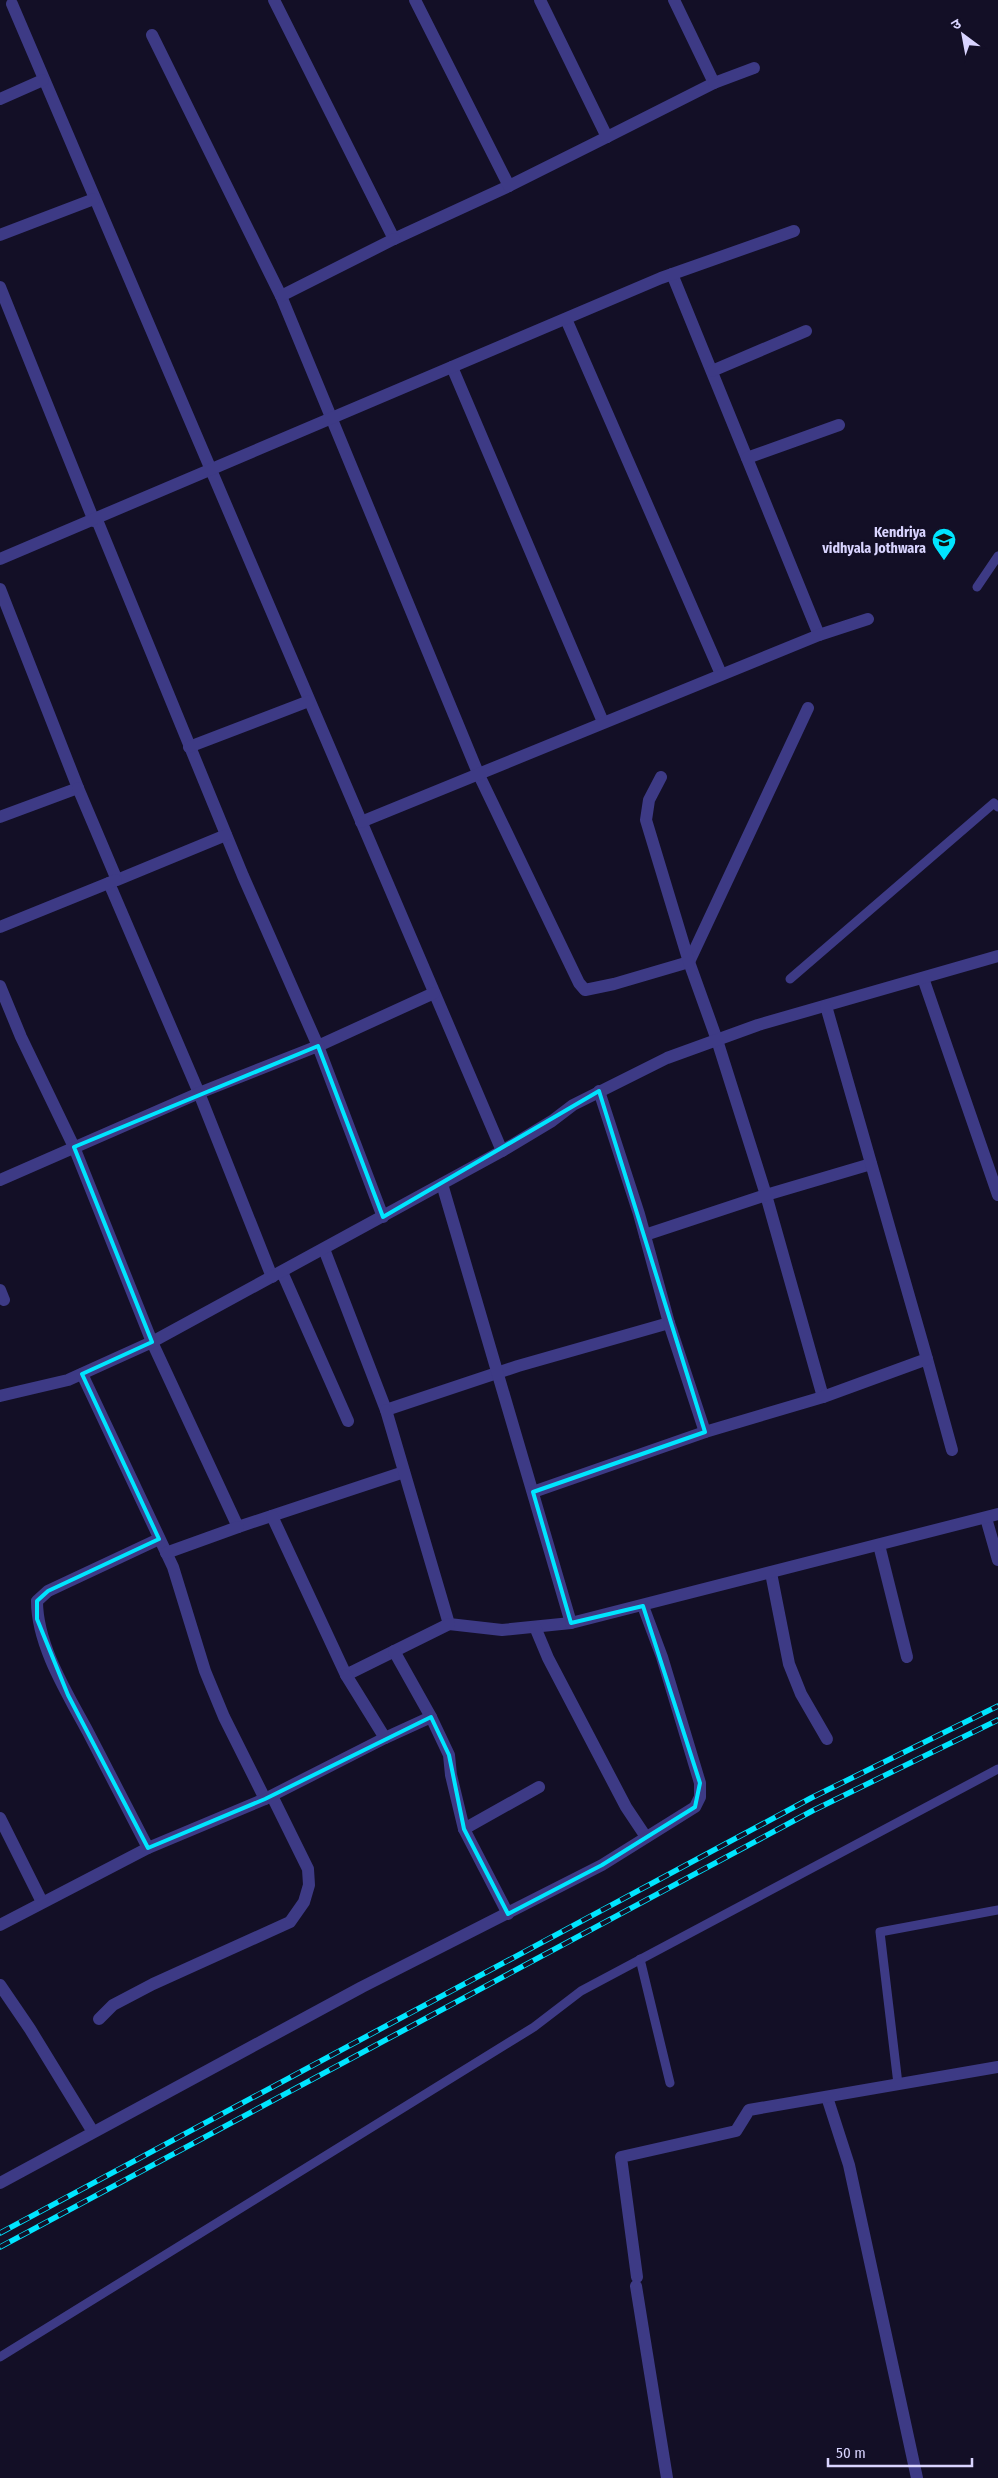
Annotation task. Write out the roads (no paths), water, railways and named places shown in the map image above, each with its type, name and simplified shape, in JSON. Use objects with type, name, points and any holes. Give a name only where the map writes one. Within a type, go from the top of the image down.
[{"type":"street","points":[[274,0],[394,239]]},
{"type":"street","points":[[415,0],[509,186]]},
{"type":"street","points":[[540,0],[607,137]]},
{"type":"street","points":[[674,0],[714,83]]},
{"type":"street","points":[[12,4],[209,469],[502,1151]]},
{"type":"street","points":[[152,35],[282,296],[478,773],[579,983],[585,990],[607,986],[689,962],[808,708]]},
{"type":"street","points":[[282,296],[394,239],[509,186],[714,83],[754,68]]},
{"type":"street","points":[[0,99],[43,80]]},
{"type":"street","points":[[0,235],[94,199]]},
{"type":"street","points":[[0,559],[672,274],[794,231]]},
{"type":"street","points":[[672,274],[819,635]]},
{"type":"street","points":[[0,287],[189,747],[318,1046],[383,1217]]},
{"type":"street","points":[[566,319],[721,674]]},
{"type":"street","points":[[712,371],[806,331]]},
{"type":"street","points":[[452,367],[603,722]]},
{"type":"street","points":[[747,458],[839,425]]},
{"type":"street","points":[[0,589],[198,1094],[277,1274],[348,1421]]},
{"type":"street","points":[[361,822],[721,674],[819,635],[868,619]]},
{"type":"street","points":[[189,747],[309,701]]},
{"type":"street","points":[[661,777],[649,800],[646,820],[689,962],[717,1040],[766,1195],[823,1397]]},
{"type":"street","points":[[0,817],[78,788]]},
{"type":"street","points":[[0,927],[226,835]]},
{"type":"street","points":[[0,1396],[68,1380],[152,1342],[502,1151],[552,1121],[572,1105],[667,1058],[758,1025],[998,956]]},
{"type":"street","points":[[923,978],[998,1195]]},
{"type":"street","points":[[0,986],[20,1037],[74,1147],[152,1342],[238,1527]]},
{"type":"street","points":[[0,1180],[198,1094],[318,1046],[434,993]]},
{"type":"street","points":[[826,1006],[952,1450]]},
{"type":"street","points":[[599,1092],[645,1235],[669,1323],[705,1432]]},
{"type":"street","points":[[645,1235],[766,1195],[871,1164]]},
{"type":"street","points":[[442,1184],[571,1623]]},
{"type":"street","points":[[324,1249],[386,1410],[449,1624]]},
{"type":"street","points":[[386,1410],[496,1373],[669,1323]]},
{"type":"street","points":[[533,1492],[705,1432],[823,1397],[927,1359]]},
{"type":"street","points":[[82,1374],[172,1567],[205,1672],[224,1717],[308,1869],[308,1884],[304,1902],[290,1922],[153,1984],[113,2005],[99,2019]]},
{"type":"street","points":[[166,1554],[238,1527],[404,1472]]},
{"type":"street","points":[[272,1516],[346,1675],[385,1738]]},
{"type":"street","points":[[346,1675],[449,1624],[502,1630],[571,1623],[992,1516],[998,1560]]},
{"type":"street","points":[[148,1848],[56,1668],[37,1619],[37,1601],[48,1591],[160,1539]]},
{"type":"street","points":[[879,1546],[907,1657]]},
{"type":"street","points":[[771,1573],[789,1664],[801,1694],[826,1739]]},
{"type":"street","points":[[0,2183],[353,1992],[602,1865],[695,1807],[700,1797],[700,1783],[662,1657],[643,1606]]},
{"type":"street","points":[[535,1627],[548,1658],[617,1790],[646,1838]]},
{"type":"street","points":[[394,1651],[449,1755],[451,1776],[464,1829],[508,1914]]},
{"type":"street","points":[[0,1924],[148,1848],[268,1798],[385,1738],[431,1718]]},
{"type":"street","points":[[464,1829],[539,1787]]},
{"type":"street","points":[[0,1818],[42,1902]]},
{"type":"street","points":[[0,1985],[30,2029],[93,2132]]},
{"type":"street","points":[[667,2478],[636,2282],[621,2158],[736,2130],[749,2110],[998,2067]]},
{"type":"street","points":[[827,2097],[849,2165],[917,2478]]},
{"type":"lane","points":[[977,587],[998,556]]},
{"type":"lane","points":[[790,979],[994,803],[998,807]]},
{"type":"lane","points":[[0,2357],[534,2027],[582,1991],[998,1769]]},
{"type":"lane","points":[[898,2084],[880,1932],[998,1910]]},
{"type":"lane","points":[[640,1959],[670,2083]]},
{"type":"railway","points":[[0,2233],[811,1798],[998,1706]]},
{"type":"railway","points":[[0,2247],[812,1811],[998,1720]]},
{"type":"place","name":"Kendriya vidhyala Jothwara","points":[[944,561]]}]
